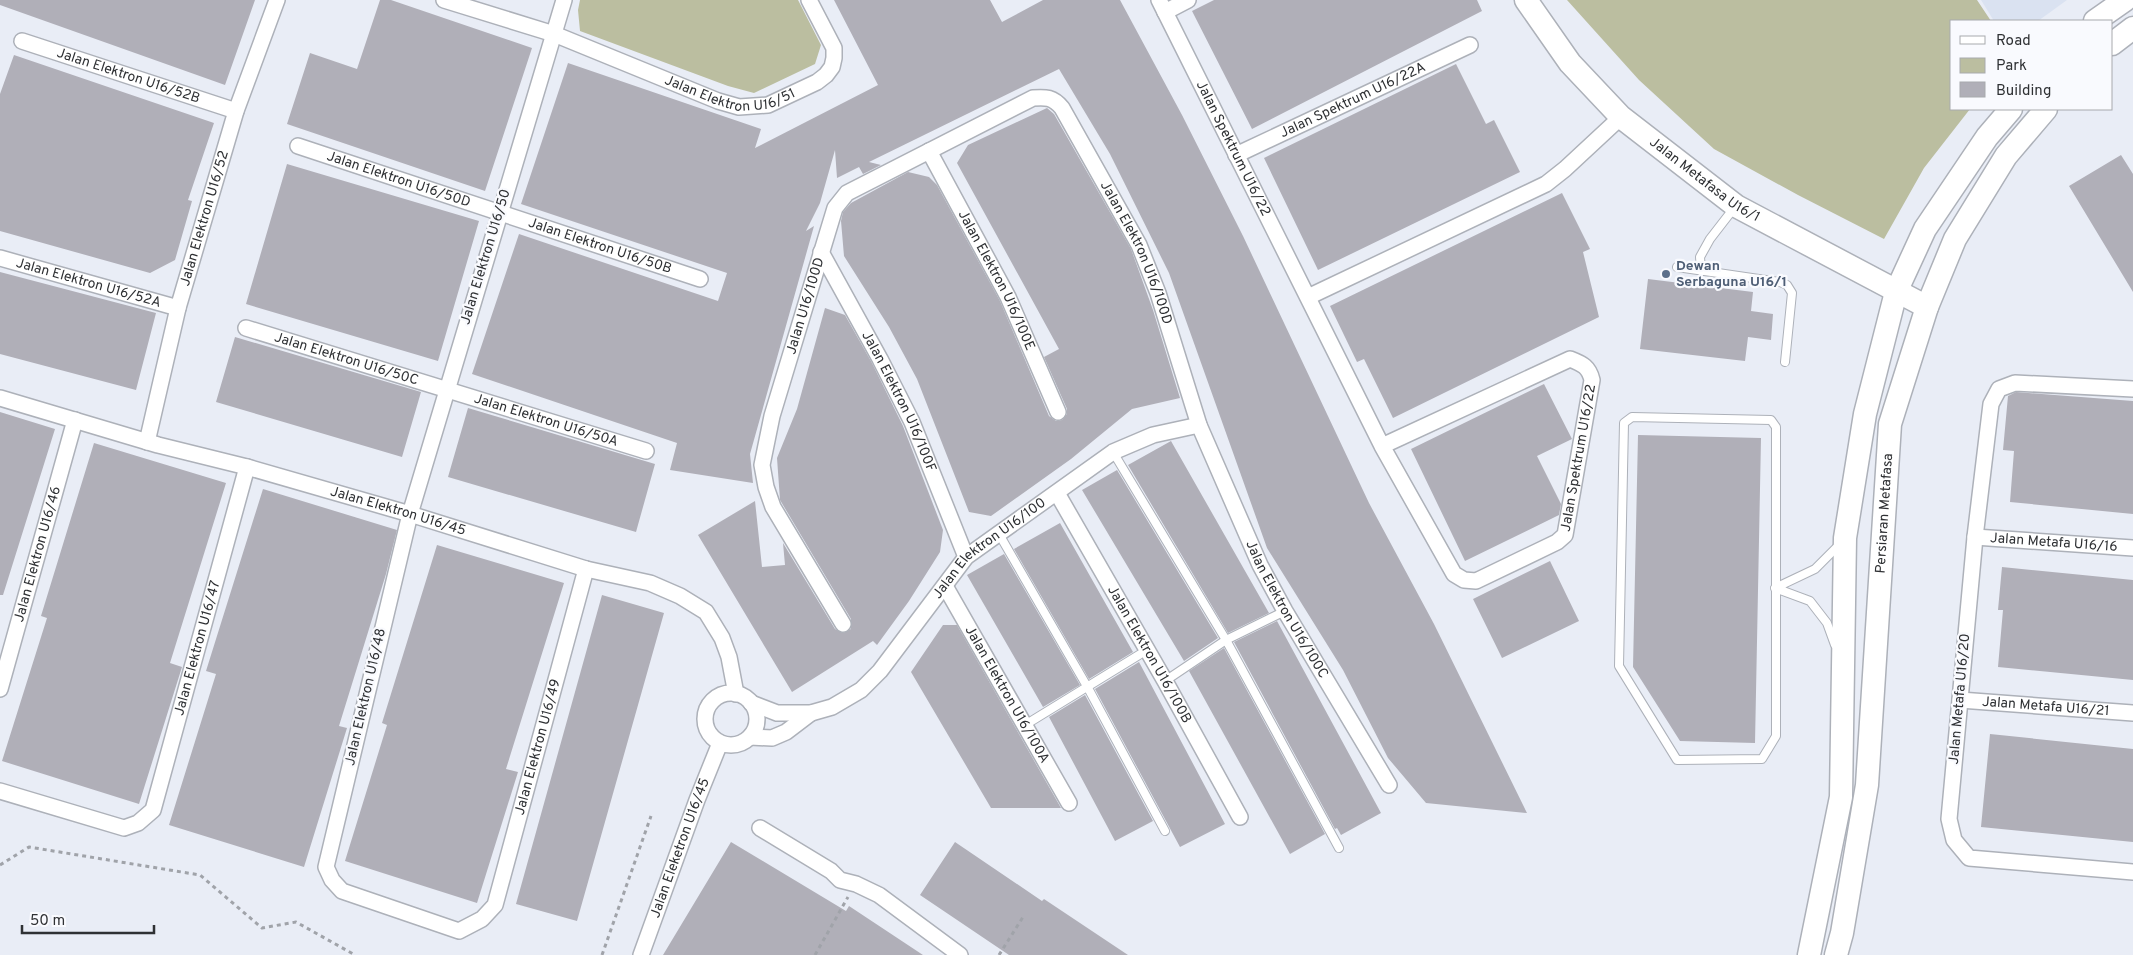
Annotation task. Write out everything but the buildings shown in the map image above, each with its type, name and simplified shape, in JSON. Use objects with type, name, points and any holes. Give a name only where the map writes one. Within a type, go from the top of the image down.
[{"type":"main road","name":"Jalan Metafasa U16/1","points":[[1526,0],[1570,63],[1621,117],[1736,206],[1927,307]]},
{"type":"main road","points":[[2097,20],[2125,0]]},
{"type":"main road","points":[[2113,43],[2133,28]]},
{"type":"main road","points":[[1809,955],[1841,797],[1846,538],[1865,414],[1896,292],[1926,229],[1987,137],[2010,110]]},
{"type":"main road","name":"Persiaran Metafasa","points":[[1836,955],[1842,933],[1867,785],[1890,424],[1927,307],[1955,239],[2006,156],[2045,110]]},
{"type":"street","name":"Jalan Elektron U16/52","points":[[147,442],[178,308],[236,111],[277,0]]},
{"type":"street","name":"Jalan Elektron U16/51","points":[[444,0],[554,34],[718,101],[739,107],[768,105],[818,82],[832,67],[834,48],[809,0]]},
{"type":"street","name":"Jalan Elektron U16/50","points":[[410,514],[564,0]]},
{"type":"street","points":[[1162,6],[1188,0]]},
{"type":"street","name":"Jalan Spektrum U16/22","points":[[1162,6],[1382,446],[1454,574],[1464,580],[1476,582],[1557,542],[1565,536],[1592,380],[1590,372],[1584,364],[1570,359],[1382,446]]},
{"type":"street","name":"Jalan Elektron U16/52B","points":[[22,41],[236,111]]},
{"type":"street","name":"Jalan Spektrum U16/22A","points":[[1236,155],[1470,45]]},
{"type":"street","name":"Jalan U16/100D","points":[[843,624],[773,507],[766,487],[762,465],[772,416],[835,208],[847,193],[1033,98],[1047,97]]},
{"type":"street","name":"Jalan Elektron U16/100D","points":[[1047,97],[1056,101],[1062,108],[1139,245],[1158,293],[1199,425]]},
{"type":"street","points":[[1308,297],[1546,184],[1621,117]]},
{"type":"street","name":"Jalan Elektron U16/50D","points":[[298,146],[500,212]]},
{"type":"street","name":"Jalan Elektron U16/100E","points":[[929,151],[1008,297],[1058,412]]},
{"type":"street","name":"Jalan Elektron U16/50B","points":[[500,212],[700,279]]},
{"type":"street","name":"Jalan Elektron U16/100F","points":[[822,252],[880,358],[912,422],[966,557]]},
{"type":"street","name":"Jalan Elektron U16/52A","points":[[0,258],[178,308]]},
{"type":"street","name":"Jalan Elektron U16/50C","points":[[246,328],[447,390]]},
{"type":"street","name":"Jalan Metafa U16/20","points":[[2133,389],[2014,383],[1999,389],[1991,404],[1975,537],[1949,819],[1954,840],[1970,858],[2133,872]]},
{"type":"street","name":"Jalan Elektron U16/50A","points":[[447,390],[646,451]]},
{"type":"street","name":"Jalan Elektron U16/45","points":[[0,398],[147,442],[247,467],[410,514],[586,569],[650,583],[680,596],[706,612],[722,638],[729,657],[736,694]]},
{"type":"street","name":"Jalan Elektron U16/46","points":[[0,689],[75,420]]},
{"type":"street","name":"Jalan Elektron U16/100","points":[[811,713],[832,707],[861,690],[880,671],[966,557],[1114,452],[1153,435],[1199,425]]},
{"type":"street","name":"Jalan Elektron U16/100C","points":[[1199,425],[1260,565],[1285,611],[1389,785]]},
{"type":"street","name":"Jalan Elektron U16/47","points":[[0,791],[124,828],[138,823],[153,810],[247,467]]},
{"type":"street","name":"Jalan Elektron U16/100B","points":[[1057,493],[1165,681],[1240,817]]},
{"type":"street","name":"Jalan Elektron U16/48","points":[[410,514],[326,867],[332,880],[342,891],[460,931],[482,919]]},
{"type":"street","name":"Jalan Metafa U16/16","points":[[1975,537],[2133,548]]},
{"type":"street","name":"Jalan Elektron U16/49","points":[[482,919],[495,905],[586,569]]},
{"type":"street","name":"Jalan Elektron U16/100A","points":[[944,586],[1069,803]]},
{"type":"street","points":[[751,703],[757,716],[754,731],[750,737],[736,745],[720,743],[709,731],[706,716],[708,708],[720,696],[736,694],[751,703],[777,713],[811,713]]},
{"type":"street","name":"Jalan Metafa U16/21","points":[[1960,700],[2133,713]]},
{"type":"street","points":[[750,737],[772,738],[786,732],[811,713]]},
{"type":"street","name":"Jalan Eleketron U16/45","points":[[641,955],[697,800],[720,743]]},
{"type":"street","points":[[760,828],[831,870],[840,880],[856,884],[879,895],[960,955]]},
{"type":"lane","points":[[1701,271],[1700,257],[1710,239],[1736,206]]},
{"type":"lane","points":[[1676,267],[1780,282],[1787,285],[1792,293],[1785,362]]},
{"type":"lane","points":[[1632,417],[1771,420],[1776,426],[1776,588],[1776,736],[1762,759],[1677,760],[1619,666],[1624,423],[1632,417]]},
{"type":"lane","points":[[1114,452],[1226,640],[1339,848]]},
{"type":"lane","points":[[1000,534],[1088,688],[1165,832]]},
{"type":"lane","points":[[1776,588],[1815,569],[1846,538]]},
{"type":"lane","points":[[1776,588],[1810,601],[1827,623],[1844,666]]},
{"type":"lane","points":[[1165,681],[1226,640],[1285,611]]},
{"type":"lane","points":[[1025,726],[1147,650]]},
{"type":"path","points":[[602,955],[651,816]]},
{"type":"path","points":[[0,865],[30,847],[200,875],[262,928],[296,922],[355,955]]},
{"type":"path","points":[[815,955],[856,884]]},
{"type":"path","points":[[999,955],[1023,917]]},
{"type":"shaded area","points":[[1981,0],[2067,0],[2039,20],[1993,20]]},
{"type":"green space","points":[[580,0],[798,0],[821,45],[815,64],[754,93],[728,86],[580,31],[578,10]]},
{"type":"green space","points":[[1567,0],[1977,0],[1990,20],[1950,20],[1950,110],[1969,110],[1924,168],[1884,239],[1714,149],[1639,80]]},
{"type":"place","name":"Dewan Serbaguna U16/1","points":[[1666,274]]}]
